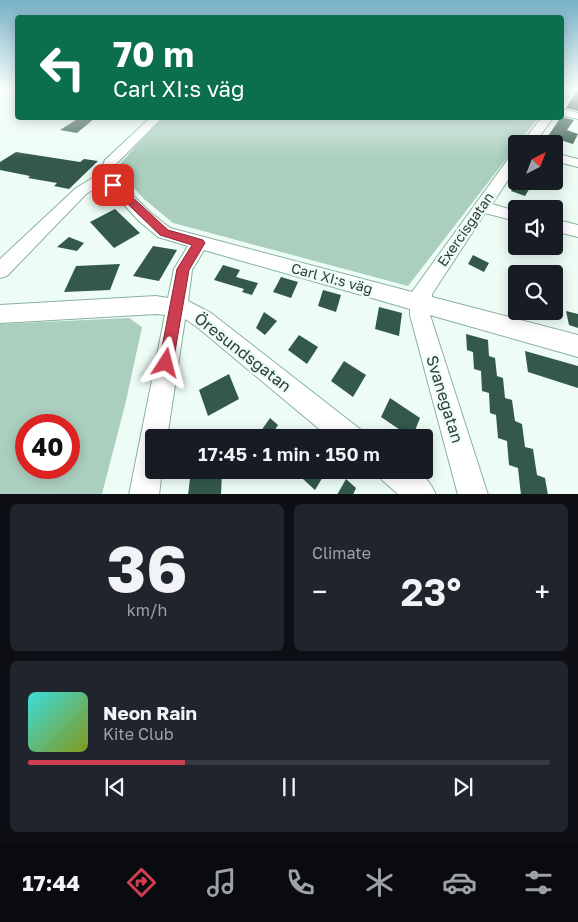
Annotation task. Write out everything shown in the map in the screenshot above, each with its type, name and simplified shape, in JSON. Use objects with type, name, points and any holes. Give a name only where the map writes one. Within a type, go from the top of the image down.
[{"type":"street","points":[[564,113],[578,116]]},
{"type":"street","points":[[0,271],[81,191],[105,176],[110,163],[154,120]]},
{"type":"street","points":[[534,135],[545,120]]},
{"type":"street","points":[[563,159],[578,163]]},
{"type":"street","name":"Exercisgatan","points":[[420,302],[422,292],[508,169]]},
{"type":"street","name":"Carl XI:s väg","points":[[105,176],[164,233],[578,346]]},
{"type":"street","points":[[481,207],[508,214]]},
{"type":"street","points":[[563,227],[578,231]]},
{"type":"street","points":[[144,494],[175,306],[183,269],[199,243]]},
{"type":"street","name":"Svanegatan","points":[[420,302],[420,315],[473,494]]},
{"type":"street","name":"Öresundsgatan","points":[[0,314],[156,305],[175,306],[186,309],[204,320],[340,429]]},
{"type":"street","points":[[403,479],[422,494]]},
{"type":"green space","points":[[160,120],[536,120],[525,135],[508,135],[508,157],[408,286],[173,223],[144,199],[116,168]]},
{"type":"green space","points":[[129,318],[142,327],[126,401],[102,494],[0,494],[0,324]]},
{"type":"building","points":[[564,118],[574,120],[567,130],[578,134],[573,144],[563,141],[563,135],[549,135],[559,120],[564,120]]},
{"type":"building","points":[[76,120],[93,120],[77,133],[60,130]]},
{"type":"building","points":[[16,152],[80,162],[84,159],[98,161],[69,189],[54,186],[57,183],[28,178],[30,176],[0,170],[0,162]]},
{"type":"building","points":[[512,190],[529,190],[525,196]]},
{"type":"building","points":[[115,209],[140,233],[114,248],[90,222]]},
{"type":"building","points":[[69,237],[84,243],[77,251],[57,247]]},
{"type":"building","points":[[153,246],[177,250],[159,281],[133,276]]},
{"type":"building","points":[[473,255],[489,263],[484,272],[468,264]]},
{"type":"building","points":[[120,264],[110,290],[64,292],[76,266]]},
{"type":"building","points":[[223,265],[240,270],[236,277],[258,283],[252,295],[242,292],[244,289],[214,280]]},
{"type":"building","points":[[281,277],[298,282],[291,298],[273,292]]},
{"type":"building","points":[[323,290],[341,295],[336,312],[318,306]]},
{"type":"building","points":[[379,307],[402,313],[399,336],[375,329]]},
{"type":"building","points":[[566,311],[578,314],[578,328],[569,325]]},
{"type":"building","points":[[264,312],[277,321],[265,335],[256,328]]},
{"type":"building","points":[[466,334],[488,340],[489,356],[495,358],[497,376],[503,378],[505,398],[512,400],[515,421],[522,424],[525,447],[533,449],[537,475],[545,478],[548,494],[521,494],[518,468],[509,465],[507,441],[498,438],[496,415],[490,413],[489,393],[482,391],[481,371],[474,369],[473,352],[467,350]]},
{"type":"building","points":[[299,335],[318,347],[307,364],[288,350]]},
{"type":"building","points":[[525,351],[578,366],[578,388],[528,372]]},
{"type":"building","points":[[344,361],[366,375],[353,397],[331,381]]},
{"type":"building","points":[[229,374],[239,399],[208,416],[199,390]]},
{"type":"building","points":[[390,398],[420,418],[416,429],[399,429],[381,417]]},
{"type":"building","points":[[270,418],[278,425],[276,429],[262,429]]},
{"type":"building","points":[[190,479],[222,479],[221,494],[188,494]]},
{"type":"building","points":[[303,479],[322,479],[315,490]]},
{"type":"building","points":[[346,479],[356,488],[353,494],[338,494]]},
{"type":"route","points":[[113,185],[164,233],[199,243],[183,269],[166,363]]}]
